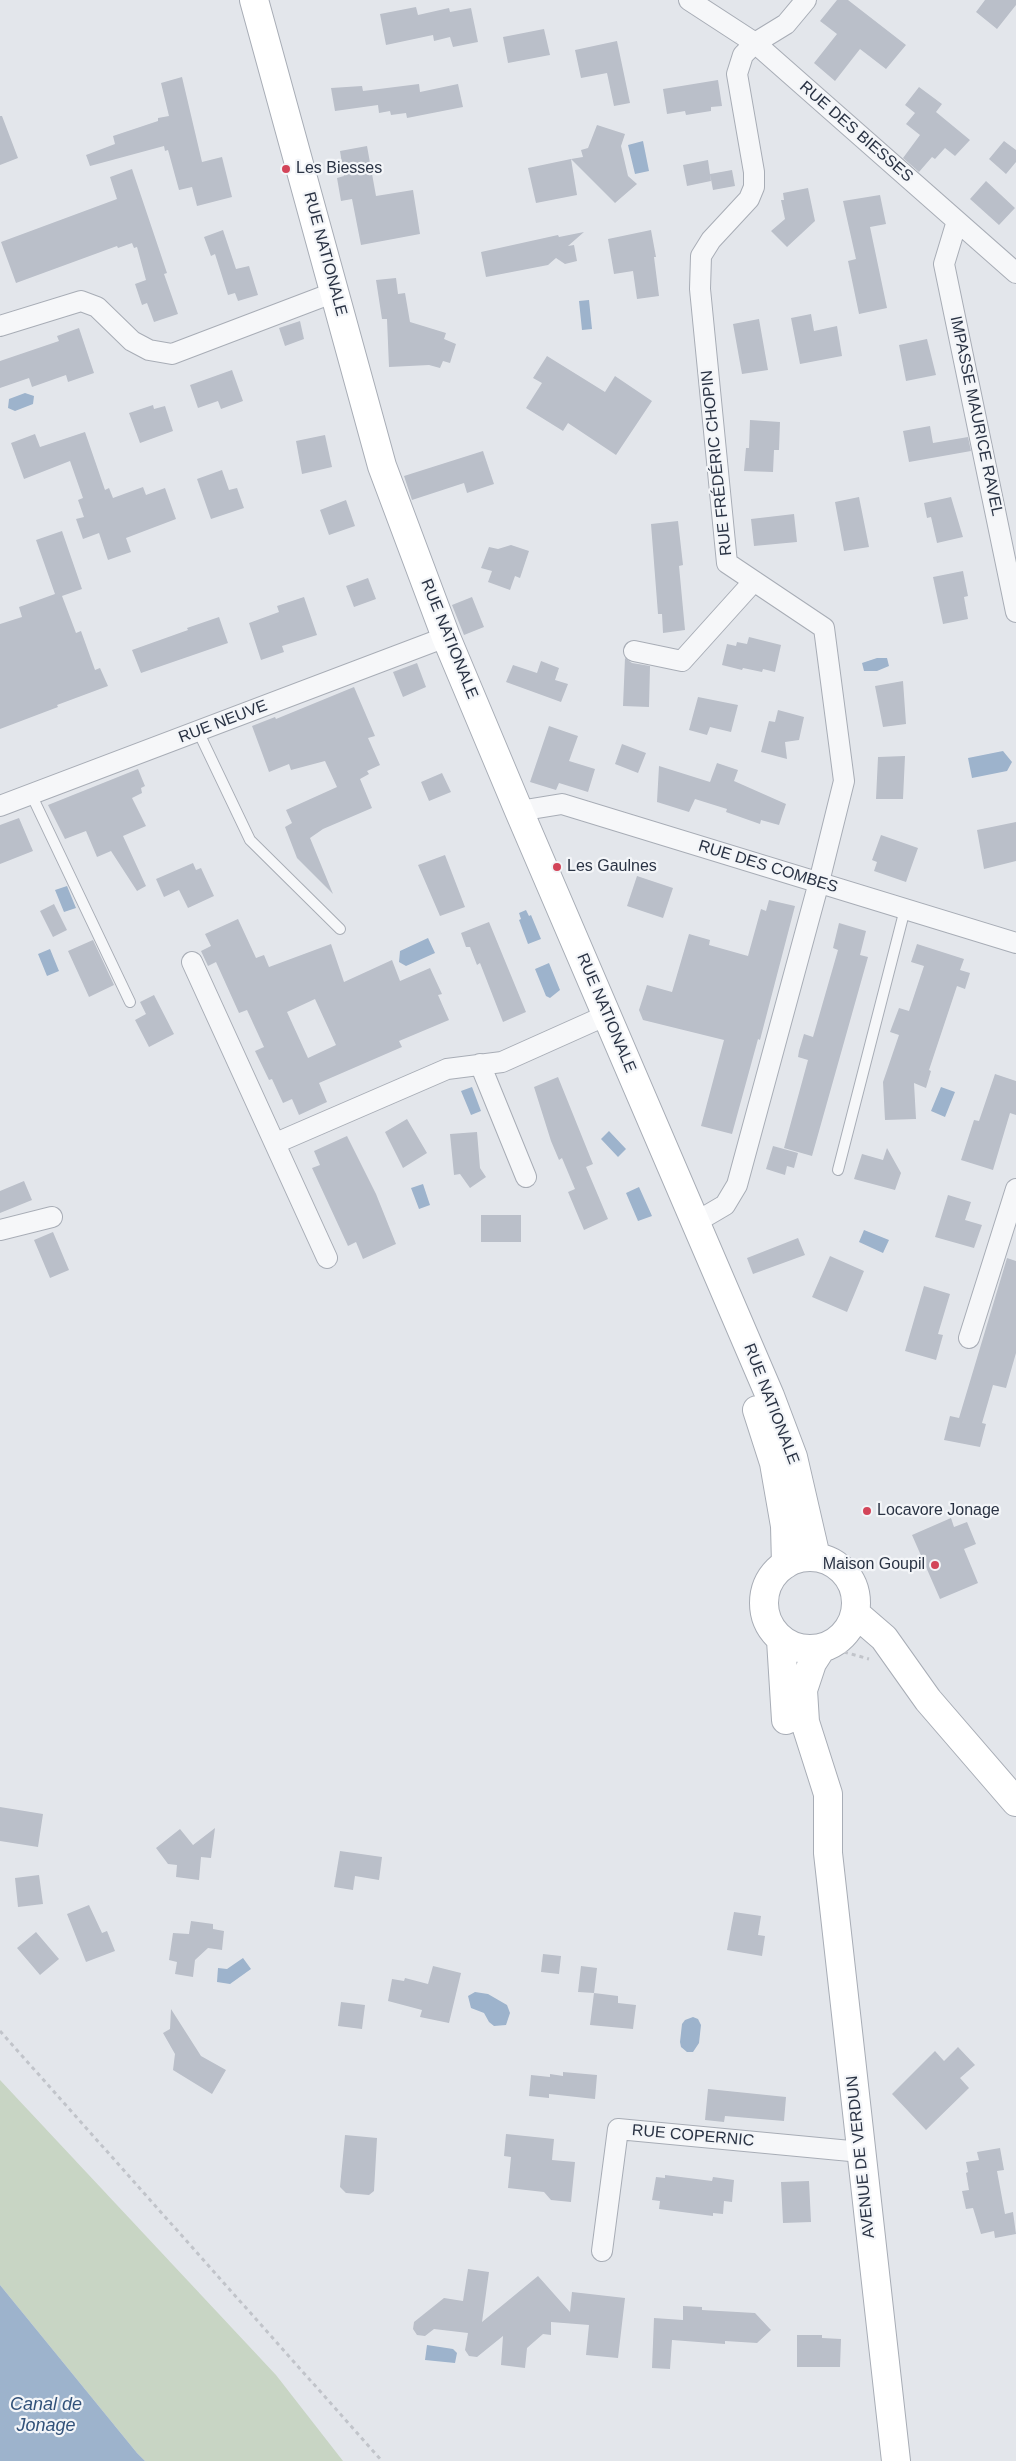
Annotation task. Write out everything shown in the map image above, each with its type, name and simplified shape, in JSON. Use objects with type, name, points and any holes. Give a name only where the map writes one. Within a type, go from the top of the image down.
[{"type":"main road","name":"RUE NATIONALE","points":[[254,0],[286,125],[301,165],[382,466],[446,638],[518,811],[710,1255],[793,1457],[816,1557]]},
{"type":"main road","name":"RUE NATIONALE","points":[[710,1255],[774,1463],[785,1526],[786,1564]]},
{"type":"main road","points":[[832,1643],[848,1630],[855,1613],[856,1600],[848,1576],[828,1560],[816,1557],[795,1559],[786,1564],[771,1578],[764,1597],[766,1618],[781,1640],[804,1649],[832,1643],[876,1652],[928,1700]]},
{"type":"main road","points":[[855,1613],[884,1638],[928,1700],[1016,1802]]},
{"type":"main road","name":"AVENUE DE VERDUN","points":[[781,1640],[786,1718],[828,1853]]},
{"type":"main road","name":"AVENUE DE VERDUN","points":[[832,1643],[812,1663],[803,1690],[805,1722],[828,1794],[828,1853],[896,2461]]},
{"type":"street","name":"RUE DES BIESSES","points":[[689,0],[755,43],[1016,273]]},
{"type":"street","points":[[755,43],[786,24],[806,0]]},
{"type":"street","name":"RUE FRÉDÉRIC CHOPIN","points":[[696,1222],[725,1205],[737,1186],[819,882],[844,781],[824,628],[727,563],[700,289],[701,256],[711,240],[749,199],[754,187],[754,172],[737,74],[743,55],[755,43]]},
{"type":"street","name":"IMPASSE MAURICE RAVEL","points":[[957,221],[944,264],[1016,612]]},
{"type":"street","points":[[0,326],[81,301],[97,307],[132,341],[149,350],[172,354],[335,292]]},
{"type":"street","points":[[634,651],[682,662],[754,581]]},
{"type":"street","name":"RUE NEUVE","points":[[0,806],[446,638]]},
{"type":"street","name":"RUE DES COMBES","points":[[518,811],[562,804],[1016,943]]},
{"type":"street","points":[[192,962],[327,1258]]},
{"type":"street","points":[[276,1143],[447,1069],[502,1062],[607,1016]]},
{"type":"street","points":[[480,1064],[526,1177]]},
{"type":"street","points":[[969,1338],[1016,1189]]},
{"type":"street","points":[[0,1230],[52,1217]]},
{"type":"street","name":"RUE COPERNIC","points":[[602,2251],[618,2128],[861,2152]]},
{"type":"lane","points":[[198,731],[250,840],[340,929]]},
{"type":"lane","points":[[32,794],[130,1002]]},
{"type":"lane","points":[[838,1170],[905,909]]},
{"type":"path","points":[[0,2031],[382,2461]]},
{"type":"green space","points":[[0,2080],[276,2375],[343,2461],[145,2461],[137,2453],[0,2285]]},
{"type":"water","points":[[643,141],[649,171],[635,174],[628,145]]},
{"type":"water","points":[[589,300],[592,329],[582,330],[579,301]]},
{"type":"water","points":[[25,393],[34,396],[33,404],[15,411],[8,408],[9,399]]},
{"type":"water","points":[[877,658],[887,658],[889,666],[877,671],[864,671],[862,663]]},
{"type":"water","points":[[1003,751],[1012,762],[1007,771],[972,778],[968,758]]},
{"type":"water","points":[[67,886],[76,908],[64,912],[55,890]]},
{"type":"water","points":[[526,910],[529,916],[531,915],[541,939],[528,944],[519,920],[521,919],[519,913]]},
{"type":"water","points":[[428,938],[435,953],[406,966],[399,962],[400,951]]},
{"type":"water","points":[[50,949],[59,971],[47,976],[38,954]]},
{"type":"water","points":[[549,963],[560,990],[550,998],[546,996],[535,969]]},
{"type":"water","points":[[472,1087],[481,1111],[471,1115],[461,1091]]},
{"type":"water","points":[[941,1087],[955,1092],[945,1117],[931,1111]]},
{"type":"water","points":[[609,1131],[626,1149],[618,1157],[601,1139]]},
{"type":"water","points":[[423,1184],[430,1205],[419,1209],[411,1188]]},
{"type":"water","points":[[639,1187],[652,1216],[638,1221],[626,1193]]},
{"type":"water","points":[[864,1230],[889,1240],[883,1253],[859,1242]]},
{"type":"water","points":[[243,1958],[251,1969],[230,1984],[217,1982],[218,1968],[227,1969]]},
{"type":"water","points":[[475,1992],[488,1994],[507,2005],[510,2013],[506,2025],[494,2026],[489,2022],[484,2013],[471,2008],[468,1996]]},
{"type":"water","points":[[693,2017],[698,2019],[701,2025],[699,2043],[693,2052],[687,2052],[681,2047],[680,2042],[682,2024],[685,2020]]},
{"type":"water","name":"Canal de Jonage","points":[[0,2285],[137,2453],[145,2461],[0,2461]]},
{"type":"water","points":[[427,2345],[453,2349],[457,2353],[455,2363],[425,2360]]},
{"type":"building","points":[[837,0],[848,0],[906,45],[886,69],[860,49],[835,81],[814,63],[837,34],[820,21]]},
{"type":"building","points":[[985,0],[1016,0],[1016,5],[997,29],[976,12]]},
{"type":"building","points":[[416,7],[418,15],[449,8],[450,12],[471,8],[478,42],[453,47],[450,37],[434,41],[433,35],[386,45],[380,14]]},
{"type":"building","points":[[544,29],[550,55],[508,63],[503,37]]},
{"type":"building","points":[[617,41],[630,103],[614,106],[607,73],[581,78],[575,50]]},
{"type":"building","points":[[182,77],[202,162],[222,157],[232,197],[197,206],[192,187],[179,190],[168,150],[165,151],[164,146],[90,166],[86,155],[115,144],[113,136],[158,121],[158,118],[169,116],[161,83]]},
{"type":"building","points":[[718,80],[722,106],[711,107],[711,111],[686,115],[685,111],[667,114],[663,89]]},
{"type":"building","points":[[419,84],[420,92],[458,84],[463,107],[407,118],[406,113],[391,115],[390,111],[379,113],[378,105],[335,111],[331,88],[362,86],[363,91]]},
{"type":"building","points":[[919,87],[942,104],[936,112],[970,140],[955,156],[945,148],[935,159],[932,157],[919,172],[903,158],[920,135],[906,124],[915,113],[905,105]]},
{"type":"building","points":[[0,116],[2,116],[18,158],[0,165]]},
{"type":"building","points":[[597,125],[625,134],[621,146],[628,176],[637,184],[615,203],[571,159],[583,157],[581,150],[588,148]]},
{"type":"building","points":[[1004,141],[1016,150],[1016,162],[1006,174],[989,159]]},
{"type":"building","points":[[367,146],[376,196],[413,190],[420,234],[361,245],[352,199],[341,201],[337,178],[344,176],[340,151]]},
{"type":"building","points":[[571,159],[577,195],[536,203],[528,168]]},
{"type":"building","points":[[708,160],[711,181],[687,186],[683,165]]},
{"type":"building","points":[[132,169],[167,273],[164,274],[178,314],[154,322],[147,303],[142,305],[135,284],[146,280],[137,247],[134,248],[132,243],[118,248],[117,246],[16,283],[1,242],[117,199],[110,177]]},
{"type":"building","points":[[732,170],[735,186],[713,190],[710,174]]},
{"type":"building","points":[[986,181],[1015,208],[999,225],[970,199]]},
{"type":"building","points":[[808,188],[815,221],[787,247],[771,231],[785,219],[781,200],[784,200],[783,193]]},
{"type":"building","points":[[880,195],[886,224],[870,227],[887,308],[859,314],[848,261],[856,259],[843,201]]},
{"type":"building","points":[[223,230],[236,269],[249,266],[258,295],[238,301],[235,293],[228,295],[215,254],[211,256],[204,237]]},
{"type":"building","points":[[651,230],[656,257],[654,257],[659,296],[637,299],[633,271],[614,274],[608,239]]},
{"type":"building","points":[[584,232],[568,246],[574,245],[577,261],[565,264],[556,258],[548,265],[486,277],[481,252],[558,235],[559,237]]},
{"type":"building","points":[[396,278],[398,294],[405,293],[410,322],[446,333],[444,339],[456,344],[450,363],[443,361],[440,368],[429,365],[389,367],[387,319],[382,319],[376,280]]},
{"type":"building","points":[[811,314],[814,331],[837,326],[842,356],[800,364],[791,318]]},
{"type":"building","points":[[759,319],[768,370],[742,374],[733,324]]},
{"type":"building","points":[[300,321],[304,339],[285,346],[279,328]]},
{"type":"building","points":[[79,328],[94,373],[68,382],[66,375],[32,387],[29,378],[0,388],[0,361],[59,341],[57,336]]},
{"type":"building","points":[[927,339],[936,375],[906,381],[899,345]]},
{"type":"building","points":[[547,356],[605,392],[615,376],[652,401],[616,455],[568,423],[563,431],[526,408],[542,383],[533,378]]},
{"type":"building","points":[[232,370],[243,401],[221,409],[218,401],[198,408],[190,385]]},
{"type":"building","points":[[153,405],[154,409],[165,406],[173,431],[140,443],[129,413]]},
{"type":"building","points":[[750,420],[780,422],[779,450],[774,450],[773,472],[744,471],[746,448],[749,448]]},
{"type":"building","points":[[930,426],[933,443],[968,437],[971,451],[909,462],[903,431]]},
{"type":"building","points":[[85,432],[105,490],[109,488],[113,498],[143,487],[146,495],[165,488],[176,519],[126,538],[131,552],[108,560],[99,533],[83,539],[76,519],[84,517],[78,500],[83,498],[70,461],[24,479],[11,443],[35,434],[40,447]]},
{"type":"building","points":[[325,435],[332,467],[302,474],[296,441]]},
{"type":"building","points":[[483,451],[494,484],[467,493],[464,483],[412,500],[404,476]]},
{"type":"building","points":[[222,470],[229,490],[237,488],[244,508],[211,519],[197,479]]},
{"type":"building","points":[[859,497],[869,547],[844,551],[835,502]]},
{"type":"building","points":[[951,497],[963,537],[937,543],[931,517],[927,518],[924,503]]},
{"type":"building","points":[[346,500],[355,526],[329,535],[320,510]]},
{"type":"building","points":[[794,514],[797,542],[754,546],[751,519]]},
{"type":"building","points":[[678,521],[683,565],[679,566],[685,630],[663,633],[662,614],[658,614],[651,524]]},
{"type":"building","points":[[62,531],[82,589],[62,596],[76,633],[81,631],[95,670],[100,668],[108,686],[0,729],[0,624],[22,617],[19,607],[55,594],[36,540]]},
{"type":"building","points":[[511,545],[529,551],[520,578],[515,576],[510,590],[488,582],[492,571],[481,568],[489,547],[498,549]]},
{"type":"building","points":[[963,571],[968,596],[964,597],[968,619],[943,624],[933,577]]},
{"type":"building","points":[[368,578],[376,599],[354,607],[346,586]]},
{"type":"building","points":[[304,597],[317,635],[282,646],[284,652],[261,660],[249,623],[279,612],[277,606]]},
{"type":"building","points":[[472,597],[484,627],[464,635],[452,605]]},
{"type":"building","points":[[219,617],[228,643],[141,673],[132,650]]},
{"type":"building","points":[[749,637],[781,645],[775,672],[763,669],[762,672],[743,668],[742,670],[722,665],[727,644],[736,646],[737,642],[747,644]]},
{"type":"building","points":[[625,658],[632,663],[650,666],[649,707],[623,706]]},
{"type":"building","points":[[541,661],[559,668],[555,680],[568,684],[561,702],[506,682],[513,665],[537,673]]},
{"type":"building","points":[[417,663],[426,687],[403,697],[393,672]]},
{"type":"building","points":[[903,681],[906,724],[883,727],[875,686]]},
{"type":"building","points":[[354,687],[375,736],[368,738],[380,765],[367,771],[369,774],[360,779],[372,808],[323,829],[310,838],[333,894],[297,858],[285,827],[292,823],[286,810],[337,787],[325,761],[291,770],[289,764],[269,772],[252,726],[275,717],[276,719]]},
{"type":"building","points":[[698,697],[738,705],[731,732],[710,727],[707,735],[689,730]]},
{"type":"building","points":[[778,710],[804,717],[799,740],[785,742],[787,759],[761,752],[769,721],[775,722]]},
{"type":"building","points":[[549,726],[578,736],[569,761],[595,769],[588,792],[559,783],[556,790],[530,782]]},
{"type":"building","points":[[622,744],[646,753],[638,773],[615,764]]},
{"type":"building","points":[[905,756],[903,799],[876,799],[878,757]]},
{"type":"building","points":[[717,763],[738,770],[734,781],[786,804],[779,825],[761,820],[760,824],[726,812],[727,809],[695,799],[689,812],[657,802],[659,766],[710,782]]},
{"type":"building","points":[[138,769],[145,786],[141,788],[142,793],[132,798],[146,826],[123,836],[146,886],[137,891],[111,851],[97,857],[86,831],[65,839],[48,805]]},
{"type":"building","points":[[442,773],[451,792],[429,801],[421,782]]},
{"type":"building","points":[[19,818],[33,851],[0,864],[0,825]]},
{"type":"building","points":[[1016,822],[1016,861],[984,869],[977,830]]},
{"type":"building","points":[[881,835],[918,848],[906,882],[874,871],[877,862],[872,860]]},
{"type":"building","points":[[445,855],[465,907],[440,916],[418,865]]},
{"type":"building","points":[[193,863],[196,870],[201,868],[214,896],[188,908],[179,890],[164,897],[156,879]]},
{"type":"building","points":[[637,876],[673,888],[663,918],[627,906]]},
{"type":"building","points":[[769,900],[795,906],[760,1040],[758,1039],[732,1134],[701,1126],[724,1040],[643,1020],[639,1010],[647,985],[672,992],[689,934],[710,940],[709,945],[748,956],[761,909],[766,911]]},
{"type":"building","points":[[54,904],[67,930],[53,937],[40,911]]},
{"type":"building","points":[[238,919],[256,958],[264,955],[269,967],[331,944],[344,982],[392,960],[400,981],[430,968],[442,994],[438,995],[449,1020],[399,1041],[402,1047],[319,1083],[327,1102],[299,1115],[292,1099],[283,1103],[272,1079],[269,1080],[255,1051],[264,1047],[247,1010],[239,1013],[216,962],[208,966],[201,951],[211,946],[205,934]],"holes":[[[315,999],[336,1045],[308,1058],[287,1012]]]},
{"type":"building","points":[[489,922],[526,1012],[503,1022],[480,963],[477,965],[470,947],[466,947],[461,933]]},
{"type":"building","points":[[839,923],[866,931],[860,955],[868,957],[812,1156],[784,1148],[808,1060],[798,1057],[799,1051],[804,1034],[813,1037],[838,950],[833,948]]},
{"type":"building","points":[[93,940],[114,985],[89,997],[68,951]]},
{"type":"building","points":[[917,944],[964,959],[960,970],[970,973],[965,989],[957,986],[929,1070],[931,1071],[926,1088],[914,1083],[916,1119],[885,1120],[883,1082],[899,1035],[890,1032],[899,1008],[909,1011],[924,966],[911,962]]},
{"type":"building","points":[[154,995],[174,1034],[149,1047],[135,1020],[146,1014],[140,1002]]},
{"type":"building","points":[[995,1074],[1016,1081],[1016,1115],[1010,1113],[993,1170],[961,1160],[974,1120],[979,1121]]},
{"type":"building","points":[[558,1077],[593,1164],[586,1167],[608,1219],[584,1230],[568,1192],[575,1189],[562,1158],[559,1160],[551,1141],[534,1087]]},
{"type":"building","points":[[407,1119],[427,1153],[403,1168],[385,1132]]},
{"type":"building","points":[[477,1132],[480,1168],[486,1177],[470,1188],[460,1174],[454,1175],[450,1134]]},
{"type":"building","points":[[347,1136],[376,1194],[396,1244],[363,1259],[356,1242],[348,1246],[312,1168],[320,1165],[314,1151]]},
{"type":"building","points":[[773,1146],[798,1153],[794,1168],[787,1166],[785,1175],[766,1169]]},
{"type":"building","points":[[887,1148],[901,1173],[895,1190],[854,1179],[862,1154],[883,1160]]},
{"type":"building","points":[[24,1181],[32,1200],[0,1213],[0,1191]]},
{"type":"building","points":[[948,1195],[971,1202],[965,1220],[982,1225],[974,1248],[935,1237]]},
{"type":"building","points":[[481,1215],[521,1215],[521,1242],[481,1242]]},
{"type":"building","points":[[53,1232],[69,1270],[50,1278],[34,1240]]},
{"type":"building","points":[[798,1238],[805,1255],[753,1274],[747,1258]]},
{"type":"building","points":[[830,1256],[864,1271],[847,1312],[812,1297]]},
{"type":"building","points":[[1007,1258],[1016,1261],[1016,1353],[1006,1388],[993,1385],[982,1423],[986,1424],[980,1447],[944,1440],[950,1416],[959,1418]]},
{"type":"building","points":[[924,1286],[950,1294],[938,1334],[943,1335],[936,1360],[905,1351]]},
{"type":"building","points":[[951,1518],[954,1527],[967,1522],[976,1544],[964,1549],[978,1583],[940,1599],[912,1535]]},
{"type":"building","points":[[0,1807],[43,1814],[38,1847],[0,1841]]},
{"type":"building","points":[[215,1828],[211,1858],[201,1857],[199,1880],[176,1877],[177,1865],[168,1864],[156,1848],[180,1829],[193,1845]]},
{"type":"building","points":[[340,1851],[382,1857],[379,1880],[355,1876],[353,1890],[334,1887]]},
{"type":"building","points":[[39,1875],[43,1904],[18,1907],[15,1878]]},
{"type":"building","points":[[89,1905],[102,1933],[107,1931],[115,1951],[86,1962],[67,1914]]},
{"type":"building","points":[[734,1912],[761,1916],[758,1935],[765,1936],[762,1956],[727,1950]]},
{"type":"building","points":[[191,1921],[213,1924],[213,1929],[224,1931],[222,1950],[208,1948],[195,1960],[193,1977],[175,1974],[177,1962],[169,1960],[173,1933],[189,1934]]},
{"type":"building","points":[[36,1932],[59,1959],[40,1975],[17,1948]]},
{"type":"building","points":[[543,1954],[561,1956],[559,1974],[541,1972]]},
{"type":"building","points":[[433,1966],[461,1973],[449,2023],[420,2017],[422,2010],[388,2001],[392,1979],[404,1981],[405,1978],[428,1984]]},
{"type":"building","points":[[581,1966],[597,1968],[594,1993],[578,1992]]},
{"type":"building","points":[[594,1993],[618,1996],[618,2003],[636,2005],[633,2029],[590,2025]]},
{"type":"building","points":[[341,2002],[365,2005],[362,2029],[338,2026]]},
{"type":"building","points":[[171,2009],[201,2056],[226,2070],[212,2094],[173,2070],[175,2054],[163,2033],[170,2029]]},
{"type":"building","points":[[958,2047],[975,2065],[960,2078],[969,2088],[926,2130],[892,2094],[935,2051],[944,2061]]},
{"type":"building","points":[[563,2072],[597,2075],[595,2099],[549,2094],[549,2098],[529,2096],[531,2075],[550,2077],[550,2074],[563,2076]]},
{"type":"building","points":[[708,2089],[786,2097],[784,2121],[725,2116],[724,2122],[705,2120]]},
{"type":"building","points":[[506,2134],[554,2139],[552,2160],[575,2162],[571,2202],[551,2200],[544,2192],[508,2188],[511,2157],[504,2156]]},
{"type":"building","points":[[345,2135],[377,2138],[374,2191],[369,2195],[346,2193],[340,2187]]},
{"type":"building","points":[[1000,2148],[1004,2170],[997,2171],[1005,2214],[1013,2212],[1016,2234],[995,2238],[994,2231],[981,2234],[973,2208],[966,2209],[962,2191],[969,2190],[966,2162],[979,2160],[977,2152]]},
{"type":"building","points":[[665,2175],[712,2181],[713,2177],[734,2180],[732,2202],[724,2201],[723,2214],[713,2213],[713,2216],[659,2209],[660,2201],[652,2200],[656,2177],[665,2178]]},
{"type":"building","points":[[809,2181],[811,2222],[783,2223],[781,2182]]},
{"type":"building","points":[[468,2269],[489,2272],[482,2322],[538,2276],[570,2312],[572,2292],[625,2298],[618,2358],[586,2355],[589,2325],[551,2322],[551,2335],[543,2334],[527,2348],[525,2368],[501,2365],[503,2336],[477,2357],[469,2356],[465,2350],[468,2333],[434,2329],[425,2336],[417,2335],[413,2329],[414,2322],[444,2298],[463,2301]]},
{"type":"building","points":[[683,2306],[702,2307],[702,2310],[755,2313],[771,2330],[757,2343],[725,2341],[725,2344],[672,2340],[670,2369],[652,2368],[654,2318],[683,2320]]},
{"type":"building","points":[[797,2335],[822,2335],[822,2338],[841,2339],[840,2367],[797,2367]]},
{"type":"place","name":"Les Biesses","points":[[286,169]]},
{"type":"place","name":"Les Gaulnes","points":[[557,867]]},
{"type":"place","name":"Locavore Jonage","points":[[867,1511]]},
{"type":"place","name":"Maison Goupil","points":[[935,1565]]}]
